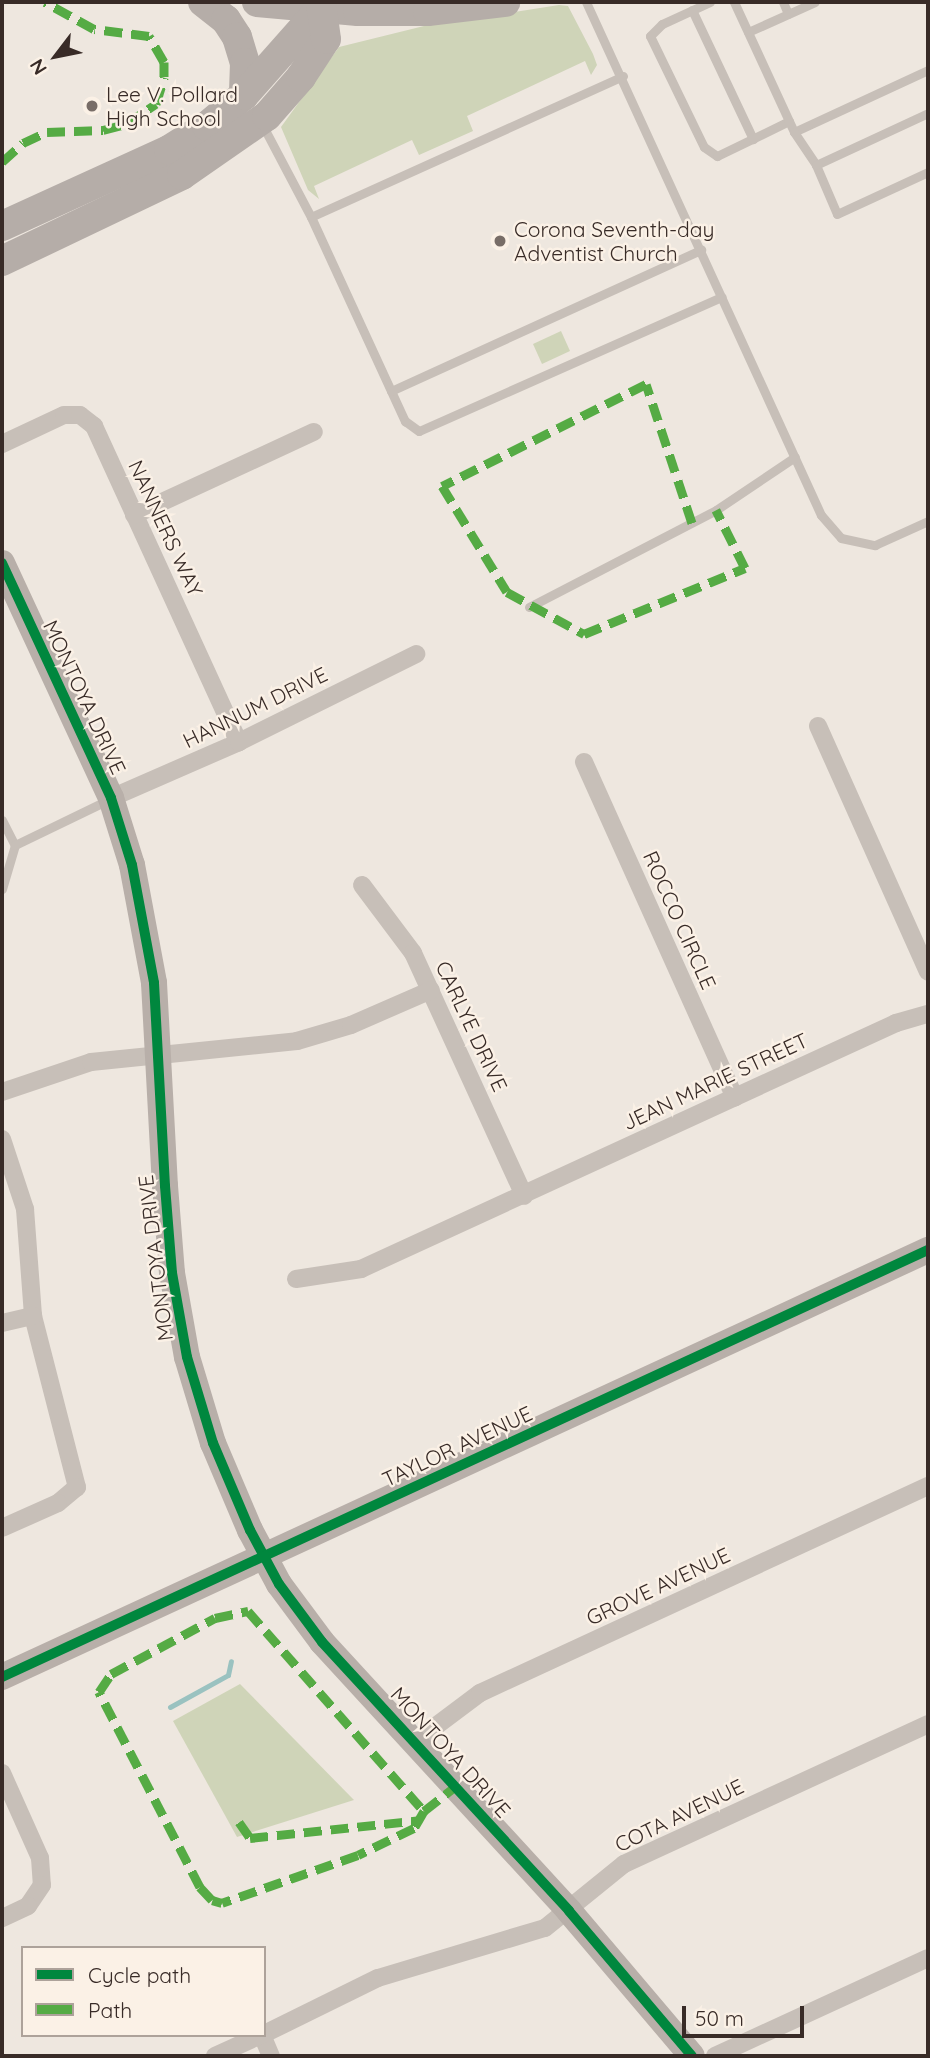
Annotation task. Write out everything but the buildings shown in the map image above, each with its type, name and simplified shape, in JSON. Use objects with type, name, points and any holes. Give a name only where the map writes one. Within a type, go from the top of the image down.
[{"type":"main road","points":[[203,2],[237,37],[245,64],[244,95]]},
{"type":"main road","points":[[257,2],[428,11],[505,2]]},
{"type":"main road","points":[[2,226],[169,150],[244,95],[321,5]]},
{"type":"main road","points":[[2,261],[182,175],[260,121],[301,77],[326,39],[321,5]]},
{"type":"street","name":"NANNERS WAY","points":[[2,444],[64,415],[80,415],[94,426],[239,742]]},
{"type":"street","points":[[134,514],[314,432]]},
{"type":"street","name":"MONTOYA DRIVE","points":[[2,563],[111,799],[145,918],[159,1055],[172,1273],[187,1357],[213,1443],[263,1557],[322,1642],[569,1910],[692,2056]]},
{"type":"street","name":"HANNUM DRIVE","points":[[111,799],[239,742],[416,654]]},
{"type":"street","points":[[818,726],[928,972]]},
{"type":"street","name":"ROCCO CIRCLE","points":[[584,762],[735,1098]]},
{"type":"street","name":"CARLYE DRIVE","points":[[362,885],[413,953],[524,1195]]},
{"type":"street","points":[[2,1092],[91,1062],[297,1041],[351,1025],[431,990]]},
{"type":"street","name":"JEAN MARIE STREET","points":[[296,1279],[361,1269],[896,1023],[928,1014]]},
{"type":"street","points":[[2,1139],[25,1209],[33,1317],[77,1487],[58,1503],[2,1528]]},
{"type":"street","name":"TAYLOR AVENUE","points":[[2,1677],[928,1250]]},
{"type":"street","points":[[2,1323],[33,1317]]},
{"type":"street","name":"GROVE AVENUE","points":[[416,1741],[480,1693],[928,1486]]},
{"type":"street","name":"COTA AVENUE","points":[[266,2033],[378,1978],[513,1941],[545,1928],[624,1864],[928,1724]]},
{"type":"street","points":[[2,1773],[40,1858],[42,1885],[28,1906],[2,1918]]},
{"type":"street","points":[[715,2056],[928,1958]]},
{"type":"street","name":"COTA AVENUE","points":[[215,2056],[258,2037]]},
{"type":"street","points":[[263,2037],[271,2056]]},
{"type":"lane","points":[[586,2],[623,76],[821,514],[841,538],[875,545],[928,521]]},
{"type":"lane","points":[[710,2],[651,31],[651,41],[704,146],[717,156],[789,121]]},
{"type":"lane","points":[[734,2],[794,132],[816,165],[837,214],[928,172]]},
{"type":"lane","points":[[783,2],[788,14]]},
{"type":"lane","points":[[748,32],[815,2]]},
{"type":"lane","points":[[692,10],[753,139]]},
{"type":"lane","points":[[794,132],[928,70]]},
{"type":"lane","points":[[311,217],[623,76]]},
{"type":"lane","points":[[816,165],[928,113]]},
{"type":"lane","points":[[260,121],[285,160],[405,421],[419,431],[722,297]]},
{"type":"lane","points":[[391,391],[701,250]]},
{"type":"lane","points":[[529,607],[716,510],[795,457]]},
{"type":"lane","points":[[15,845],[111,799]]},
{"type":"lane","points":[[2,820],[15,845],[2,889]]},
{"type":"green space","points":[[559,5],[568,6],[593,54],[597,65],[591,75],[585,61],[467,116],[473,131],[419,155],[412,140],[314,186],[319,199],[308,190],[281,127],[339,47],[424,26]]},
{"type":"green space","points":[[561,331],[570,351],[542,364],[533,344]]},
{"type":"green space","points":[[240,1684],[354,1800],[237,1837],[173,1721]]},
{"type":"waterway","points":[[170,1707],[228,1675],[231,1661]]},
{"type":"marked path","points":[[2,162],[23,143],[47,132],[103,130],[126,124],[156,104],[164,77],[164,62],[149,36],[94,29],[45,2]]},
{"type":"marked path","points":[[692,523],[646,384],[442,486],[507,592],[584,634],[745,568],[716,510]]},
{"type":"marked path","points":[[248,1611],[424,1811],[414,1828],[358,1855],[222,1903],[212,1900],[200,1887],[99,1692],[111,1674],[215,1618],[248,1611]]},
{"type":"marked path","points":[[424,1811],[456,1786]]},
{"type":"marked path","points":[[239,1822],[250,1838],[420,1820]]},
{"type":"cycle path","points":[[2,563],[111,798],[132,865],[154,983],[172,1273],[187,1357],[213,1443],[250,1530],[279,1584],[322,1642],[569,1911],[692,2056]]},
{"type":"cycle path","points":[[2,1677],[928,1250]]},
{"type":"place","name":"Lee V. Pollard High School","points":[[92,106]]},
{"type":"place","name":"Corona Seventh-day Adventist Church","points":[[500,241]]}]
